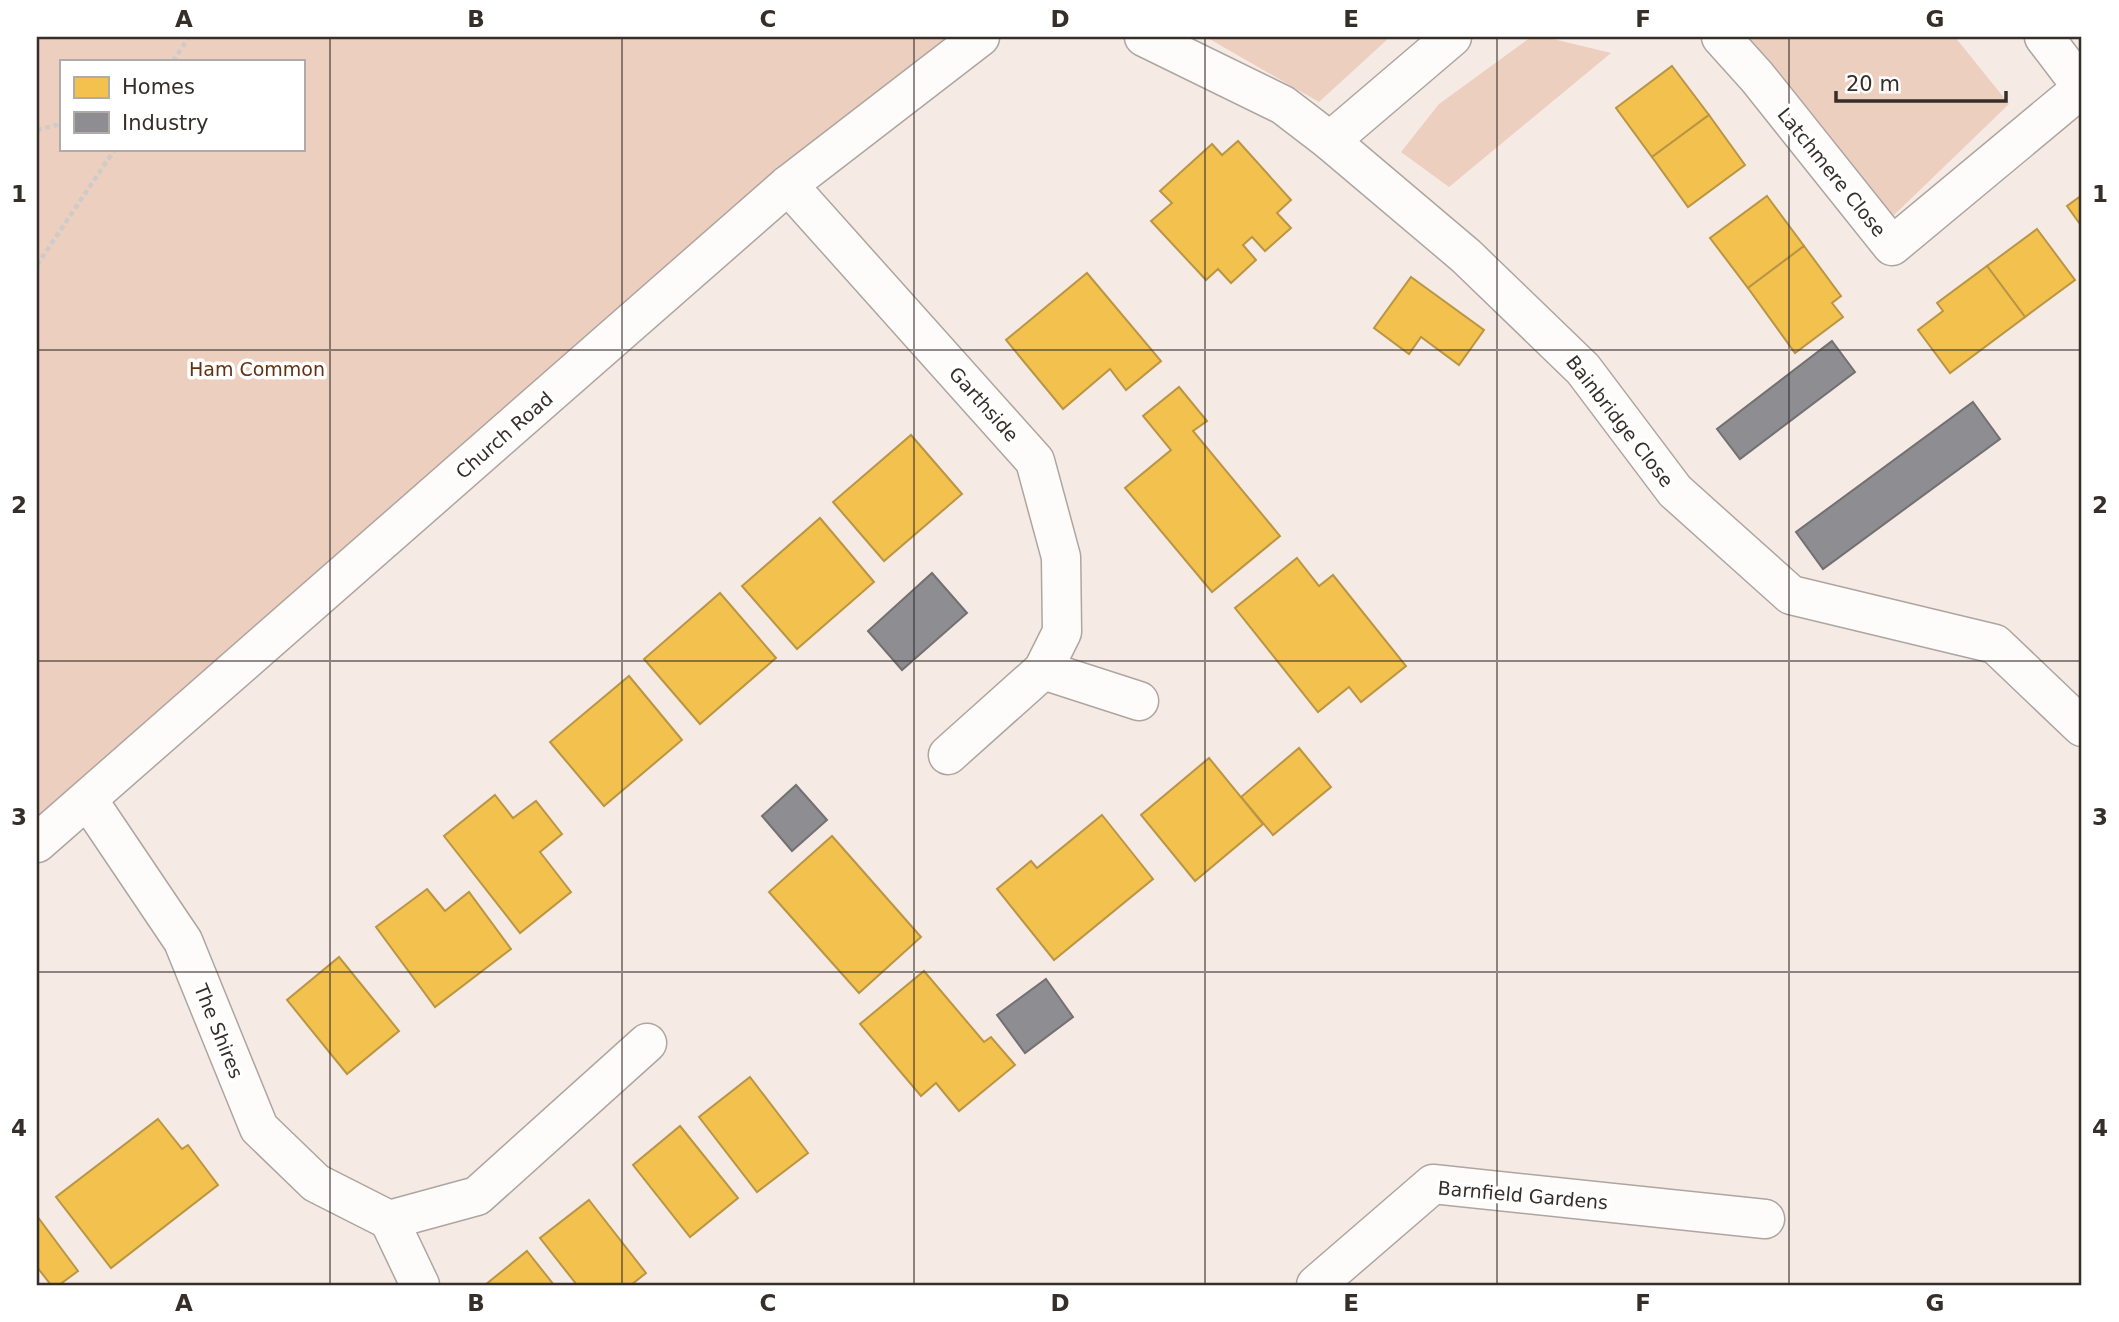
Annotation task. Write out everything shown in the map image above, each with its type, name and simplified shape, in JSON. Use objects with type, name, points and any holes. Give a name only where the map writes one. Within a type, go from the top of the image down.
[{"type":"street","name":"Church Road","points":[[37,843],[788,185],[980,37]]},
{"type":"street","name":"Bainbridge Close","points":[[1144,37],[1283,105],[1330,141],[1466,256],[1583,369],[1675,491],[1791,595],[1995,644],[2082,727]]},
{"type":"street","points":[[1330,141],[1452,37]]},
{"type":"street","name":"Latchmere Close","points":[[1721,37],[1757,77],[1892,246],[2082,87],[2044,37]]},
{"type":"street","name":"Garthside","points":[[788,185],[1035,461],[1061,557],[1062,632],[1043,670],[948,755]]},
{"type":"street","points":[[1043,670],[1139,701]]},
{"type":"street","name":"The Shires","points":[[88,800],[183,941],[259,1128],[316,1183],[389,1220]]},
{"type":"street","points":[[420,1285],[389,1220],[477,1196],[648,1043]]},
{"type":"street","name":"Barnfield Gardens","points":[[1316,1285],[1433,1184],[1765,1219]]},
{"type":"path","points":[[174,60],[189,37]]},
{"type":"path","points":[[37,130],[60,124]]},
{"type":"path","points":[[37,265],[114,150]]},
{"type":"green space","name":"Ham Common","points":[[37,37],[980,37],[788,185],[37,864]]},
{"type":"green space","points":[[1206,37],[1390,37],[1319,102]]},
{"type":"green space","points":[[1531,37],[1545,37],[1611,53],[1449,187],[1401,152],[1439,104]]},
{"type":"green space","points":[[1742,37],[1955,37],[2009,104],[1891,218]]},
{"type":"building: Homes","points":[[1672,66],[1709,115],[1652,157],[1616,108]]},
{"type":"building: Homes","points":[[1709,115],[1745,165],[1688,207],[1652,157]]},
{"type":"building: Homes","points":[[1238,141],[1291,200],[1277,213],[1291,228],[1265,251],[1252,237],[1243,245],[1256,260],[1231,283],[1218,269],[1206,280],[1151,221],[1172,203],[1160,191],[1212,144],[1222,155]]},
{"type":"building: Homes","points":[[2082,195],[2082,227],[2067,206]]},
{"type":"building: Homes","points":[[1767,196],[1804,246],[1748,288],[1710,238]]},
{"type":"building: Homes","points":[[2037,229],[2075,280],[2025,317],[1987,266]]},
{"type":"building: Homes","points":[[1804,246],[1841,296],[1832,303],[1843,317],[1795,353],[1748,288]]},
{"type":"building: Homes","points":[[1987,266],[2025,317],[1950,373],[1918,330],[1943,311],[1937,303]]},
{"type":"building: Homes","points":[[1087,273],[1161,361],[1126,390],[1110,369],[1063,409],[1006,340]]},
{"type":"building: Homes","points":[[1411,277],[1484,330],[1459,365],[1421,337],[1409,354],[1374,328]]},
{"type":"building: Homes","points":[[1179,387],[1207,421],[1193,431],[1280,536],[1212,592],[1125,488],[1171,450],[1143,416]]},
{"type":"building: Homes","points":[[911,435],[962,494],[884,561],[833,502]]},
{"type":"building: Homes","points":[[820,518],[874,582],[797,649],[742,586]]},
{"type":"building: Homes","points":[[1297,558],[1319,586],[1333,575],[1406,666],[1361,702],[1349,687],[1318,712],[1235,608]]},
{"type":"building: Homes","points":[[720,593],[776,658],[700,724],[644,659]]},
{"type":"building: Homes","points":[[629,676],[682,740],[604,806],[550,742]]},
{"type":"building: Homes","points":[[1299,748],[1331,787],[1273,835],[1241,797]]},
{"type":"building: Homes","points":[[1209,758],[1263,824],[1195,881],[1141,815]]},
{"type":"building: Homes","points":[[495,795],[513,818],[536,801],[562,834],[540,852],[571,892],[520,933],[444,836]]},
{"type":"building: Homes","points":[[1102,815],[1153,879],[1054,960],[997,889],[1031,861],[1037,868]]},
{"type":"building: Homes","points":[[832,836],[921,937],[859,993],[769,892]]},
{"type":"building: Homes","points":[[427,889],[445,911],[469,892],[511,949],[435,1007],[376,927]]},
{"type":"building: Homes","points":[[339,957],[399,1031],[347,1074],[287,1000]]},
{"type":"building: Homes","points":[[924,971],[984,1042],[991,1037],[1015,1065],[959,1111],[936,1083],[921,1096],[860,1024]]},
{"type":"building: Homes","points":[[750,1077],[808,1153],[757,1192],[699,1117]]},
{"type":"building: Homes","points":[[158,1119],[182,1149],[188,1145],[218,1185],[111,1268],[56,1197]]},
{"type":"building: Homes","points":[[680,1126],[738,1198],[690,1237],[633,1165]]},
{"type":"building: Homes","points":[[589,1200],[646,1273],[631,1285],[577,1285],[540,1238]]},
{"type":"building: Homes","points":[[37,1216],[78,1271],[59,1285],[51,1285],[37,1267]]},
{"type":"building: Homes","points":[[527,1251],[554,1285],[485,1285]]},
{"type":"building: Industry","points":[[1832,341],[1855,372],[1740,459],[1717,429]]},
{"type":"building: Industry","points":[[1973,402],[2000,439],[1823,569],[1796,532]]},
{"type":"building: Industry","points":[[932,573],[967,613],[902,670],[868,631]]},
{"type":"building: Industry","points":[[796,785],[827,820],[792,851],[762,816]]},
{"type":"building: Industry","points":[[1046,979],[1073,1017],[1025,1053],[997,1015]]}]
